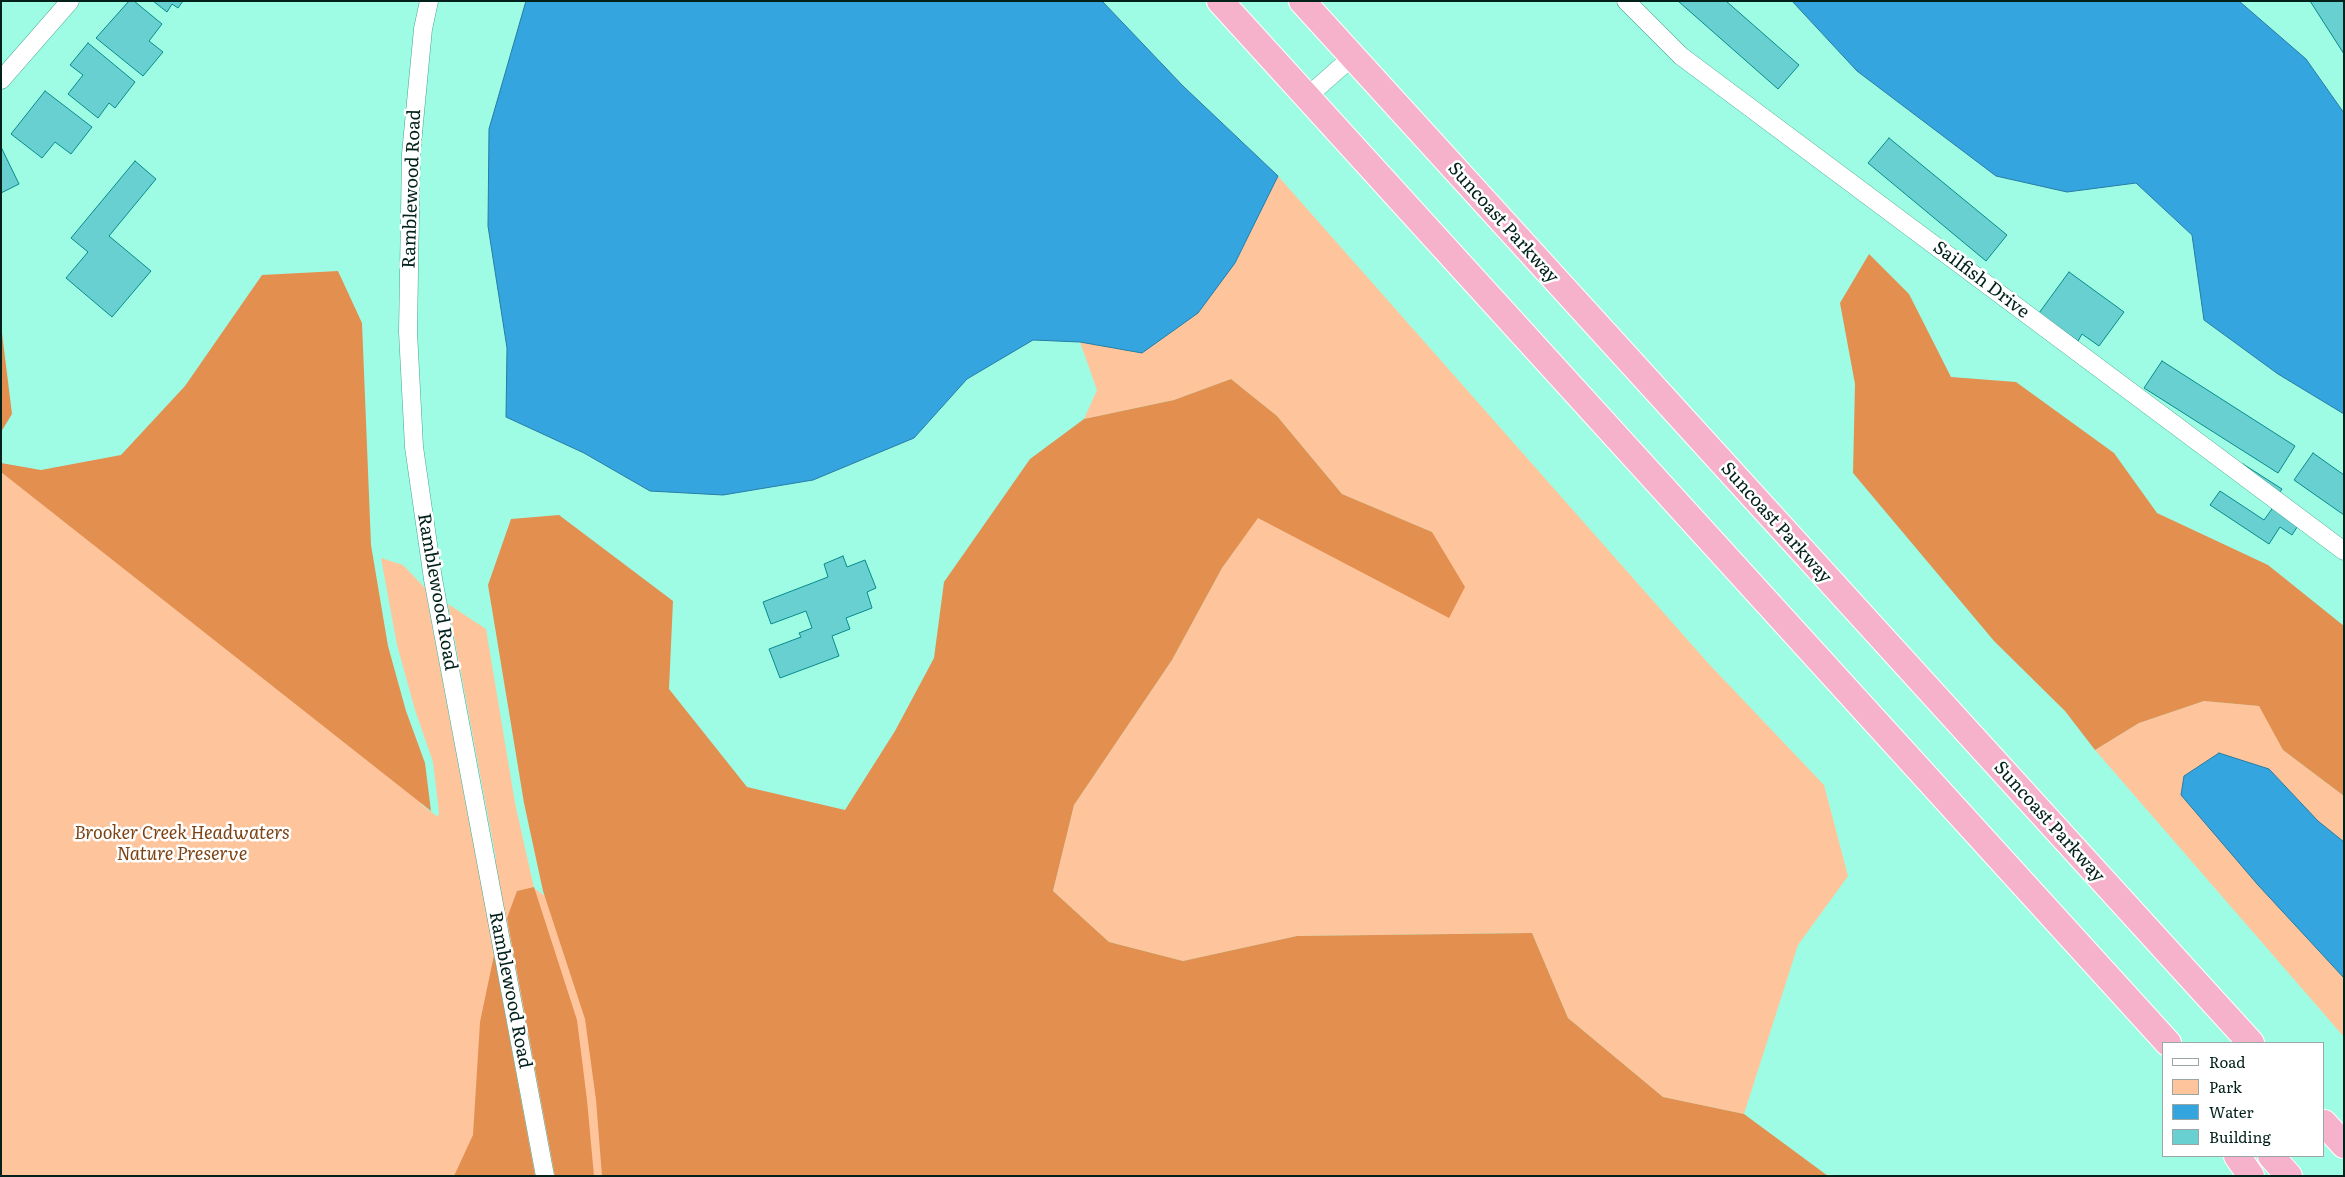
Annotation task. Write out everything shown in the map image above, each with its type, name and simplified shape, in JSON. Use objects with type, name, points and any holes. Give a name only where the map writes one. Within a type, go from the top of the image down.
[{"type":"highway","points":[[1220,1],[2162,1038]]},
{"type":"highway","name":"Suncoast Parkway","points":[[1302,1],[2250,1042]]},
{"type":"highway","points":[[2325,1123],[2344,1138]]},
{"type":"highway","points":[[2325,1123],[2344,1145]]},
{"type":"highway","points":[[2239,1157],[2251,1176]]},
{"type":"highway","points":[[2272,1157],[2290,1176]]},
{"type":"street","points":[[1,80],[70,1]]},
{"type":"street","name":"Ramblewood Road","points":[[429,1],[423,29],[411,154],[408,332],[414,448],[433,578],[545,1176]]},
{"type":"street","name":"Sailfish Drive","points":[[1626,1],[1682,56],[2344,551]]},
{"type":"street","points":[[1306,97],[1352,57]]},
{"type":"green space","points":[[1278,176],[1708,663],[1824,785],[1848,876],[1798,945],[1744,1114],[1663,1097],[1568,1018],[1532,933],[1297,936],[1183,961],[1109,942],[1053,891],[1074,805],[1172,660],[1222,568],[1258,517],[1449,617],[1432,532],[1342,494],[1277,416],[1231,379],[1174,400],[1084,419],[1097,390],[1080,342],[1142,353],[1235,263]]},
{"type":"green space","name":"Brooker Creek Headwaters Nature Preserve","points":[[1,472],[387,728],[422,805],[438,817],[433,762],[415,710],[397,645],[381,558],[403,565],[425,588],[473,843],[496,859],[448,604],[486,629],[515,803],[534,888],[839,1114],[1206,1176],[1,1176]]},
{"type":"green space","points":[[2204,701],[2260,706],[2283,750],[2344,796],[2344,1037],[2095,750],[2139,723]]},
{"type":"shaded area","points":[[1869,254],[1909,294],[1951,377],[2016,382],[2114,453],[2157,513],[2268,565],[2344,626],[2344,796],[2283,750],[2259,706],[2204,701],[2139,723],[2095,750],[2065,711],[1994,641],[1853,473],[1855,384],[1840,303]]},
{"type":"shaded area","points":[[338,271],[362,323],[371,545],[388,646],[406,711],[425,763],[431,811],[1,472],[1,463],[41,470],[121,455],[185,386],[262,275]]},
{"type":"shaded area","points":[[1,325],[12,414],[1,432]]},
{"type":"shaded area","points":[[1231,379],[1277,416],[1342,494],[1432,532],[1465,587],[1449,618],[1258,518],[1222,568],[1172,660],[1074,805],[1053,891],[1109,942],[1183,961],[1297,936],[1532,933],[1568,1018],[1663,1097],[1744,1114],[1828,1176],[602,1176],[596,1100],[585,1019],[543,891],[524,803],[488,585],[511,519],[559,515],[673,601],[669,689],[747,787],[845,810],[895,731],[934,658],[944,582],[1030,459],[1084,419],[1174,400]]},
{"type":"shaded area","points":[[534,887],[577,1020],[594,1176],[555,1176],[507,918],[517,891]]},
{"type":"shaded area","points":[[494,955],[535,1176],[454,1176],[473,1135],[480,1022]]},
{"type":"water","points":[[526,1],[1102,1],[1183,86],[1278,176],[1235,263],[1198,313],[1142,353],[1080,342],[1033,340],[967,379],[914,438],[813,480],[723,495],[650,491],[584,453],[506,417],[507,348],[488,226],[489,129]]},
{"type":"water","points":[[1792,1],[2239,1],[2306,59],[2344,113],[2344,414],[2278,374],[2204,320],[2192,235],[2136,183],[2067,192],[1996,176],[1857,71]]},
{"type":"water","points":[[2219,753],[2269,769],[2318,821],[2344,842],[2344,978],[2258,885],[2181,795],[2184,776]]},
{"type":"building","points":[[129,1],[134,1],[162,24],[149,41],[163,52],[143,76],[96,38]]},
{"type":"building","points":[[153,1],[183,1],[178,8],[172,4],[167,12]]},
{"type":"building","points":[[1678,1],[1726,1],[1799,65],[1778,89]]},
{"type":"building","points":[[2310,1],[2344,1],[2344,54]]},
{"type":"building","points":[[88,43],[135,82],[115,108],[109,103],[98,118],[68,94],[83,75],[70,65]]},
{"type":"building","points":[[45,91],[92,127],[71,154],[55,142],[42,158],[11,134]]},
{"type":"building","points":[[1889,138],[2007,235],[1986,261],[1868,163]]},
{"type":"building","points":[[1,147],[19,184],[1,193]]},
{"type":"building","points":[[135,161],[156,179],[109,236],[151,271],[112,317],[66,278],[88,252],[71,238]]},
{"type":"building","points":[[2069,272],[2124,312],[2099,346],[2082,334],[2078,341],[2039,313]]},
{"type":"building","points":[[2162,361],[2295,446],[2278,473],[2144,388]]},
{"type":"building","points":[[2313,453],[2344,475],[2344,515],[2294,480]]},
{"type":"building","points":[[2243,464],[2282,489],[2273,502],[2301,521],[2292,535],[2280,527],[2269,544],[2210,505],[2220,491],[2264,520],[2274,506],[2233,478]]},
{"type":"building","points":[[843,556],[847,567],[865,560],[876,588],[867,592],[872,608],[846,618],[850,629],[832,636],[839,656],[780,678],[769,649],[801,637],[799,633],[812,628],[806,611],[771,624],[763,602],[828,577],[824,564]]}]
